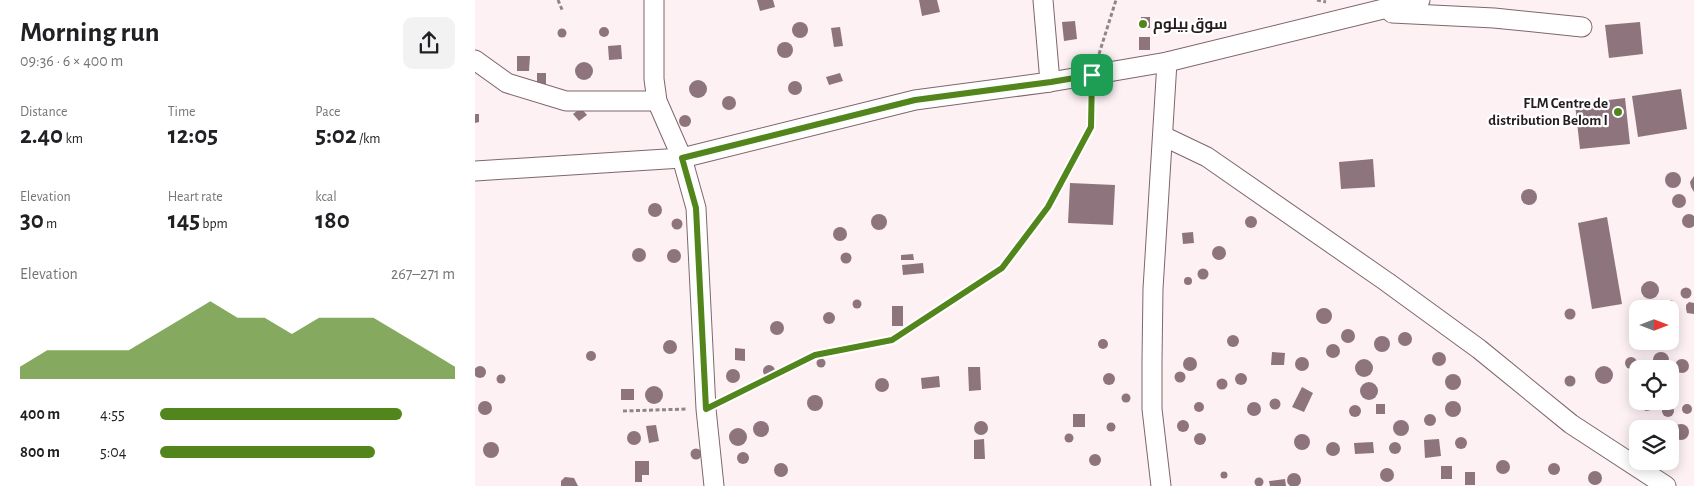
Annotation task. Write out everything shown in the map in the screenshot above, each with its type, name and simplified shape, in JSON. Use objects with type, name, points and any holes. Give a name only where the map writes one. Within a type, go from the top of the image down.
[{"type":"street","points":[[653,0],[654,79],[657,101],[682,158],[696,208],[706,409],[714,486]]},
{"type":"street","points":[[1043,0],[1051,82]]},
{"type":"street","points":[[475,171],[682,158],[915,100],[1051,82],[1167,62],[1420,0]]},
{"type":"street","points":[[1368,12],[1494,18],[1582,27]]},
{"type":"street","points":[[475,60],[507,83],[567,101],[657,101]]},
{"type":"street","points":[[1161,486],[1152,410],[1153,288],[1167,62]]},
{"type":"street","points":[[1163,136],[1207,157],[1222,167],[1387,282],[1479,349],[1571,424],[1666,486]]},
{"type":"path","points":[[559,0],[563,12]]},
{"type":"path","points":[[623,412],[706,409],[815,355],[892,340],[1002,268],[1048,207],[1091,127],[1092,75],[1116,0]]},
{"type":"building","points":[[757,0],[773,0],[775,7],[760,11]]},
{"type":"building","points":[[919,0],[937,0],[940,12],[922,16]]},
{"type":"building","points":[[1141,17],[1150,17],[1150,28],[1141,28]]},
{"type":"building","points":[[1075,21],[1077,39],[1064,41],[1062,22]]},
{"type":"building","points":[[797,22],[803,22],[808,27],[806,36],[797,38],[792,33],[792,27]]},
{"type":"building","points":[[1640,22],[1643,54],[1609,58],[1605,25]]},
{"type":"building","points":[[602,27],[606,27],[609,32],[608,36],[602,37],[599,34],[599,30]]},
{"type":"building","points":[[840,27],[843,46],[834,47],[831,28]]},
{"type":"building","points":[[562,29],[566,33],[562,37],[558,33]]},
{"type":"building","points":[[1139,37],[1150,37],[1150,50],[1139,50]]},
{"type":"building","points":[[782,42],[788,42],[793,47],[791,56],[782,58],[777,53],[777,47]]},
{"type":"building","points":[[621,45],[622,59],[609,60],[608,46]]},
{"type":"building","points":[[517,56],[530,56],[529,71],[517,71]]},
{"type":"building","points":[[584,62],[590,65],[593,71],[590,77],[584,80],[578,77],[575,71],[578,65]]},
{"type":"building","points":[[537,73],[546,73],[546,88],[537,88]]},
{"type":"building","points":[[840,73],[843,81],[829,85],[826,77]]},
{"type":"building","points":[[698,80],[704,83],[707,89],[704,95],[698,98],[692,95],[689,89],[692,83]]},
{"type":"building","points":[[792,81],[798,81],[802,88],[798,95],[792,95],[788,91],[788,85]]},
{"type":"building","points":[[1681,89],[1687,129],[1638,137],[1632,96]]},
{"type":"building","points":[[726,96],[732,96],[736,103],[732,110],[726,110],[722,106],[722,100]]},
{"type":"building","points":[[1625,98],[1630,144],[1580,149],[1575,104]]},
{"type":"building","points":[[581,108],[587,115],[579,121],[573,114]]},
{"type":"building","points":[[475,114],[479,114],[479,122],[475,123]]},
{"type":"building","points":[[683,115],[687,115],[691,121],[687,127],[683,127],[679,123],[679,119]]},
{"type":"building","points":[[1373,159],[1375,187],[1341,189],[1339,162]]},
{"type":"building","points":[[1673,172],[1679,174],[1681,180],[1679,186],[1673,188],[1667,186],[1665,180],[1667,174]]},
{"type":"building","points":[[1694,176],[1694,192],[1690,182]]},
{"type":"building","points":[[1070,183],[1115,185],[1113,225],[1068,223]]},
{"type":"building","points":[[1529,189],[1537,197],[1529,205],[1521,197]]},
{"type":"building","points":[[1676,194],[1682,194],[1686,201],[1682,208],[1676,208],[1672,204],[1672,198]]},
{"type":"building","points":[[652,203],[658,203],[662,210],[658,217],[652,217],[648,213],[648,207]]},
{"type":"building","points":[[879,214],[887,222],[879,230],[871,222]]},
{"type":"building","points":[[1689,214],[1694,216],[1694,226],[1689,228],[1684,226],[1682,221],[1684,216]]},
{"type":"building","points":[[1249,216],[1253,216],[1257,222],[1253,228],[1249,228],[1245,224],[1245,220]]},
{"type":"building","points":[[1607,217],[1622,304],[1592,309],[1578,223]]},
{"type":"building","points":[[677,218],[683,224],[677,230],[671,224]]},
{"type":"building","points":[[840,227],[845,229],[847,234],[845,239],[840,241],[835,239],[833,234],[835,229]]},
{"type":"building","points":[[1193,232],[1194,243],[1183,244],[1182,233]]},
{"type":"building","points":[[1219,246],[1224,248],[1226,253],[1224,258],[1219,260],[1214,258],[1212,253],[1214,248]]},
{"type":"building","points":[[639,248],[644,250],[646,255],[644,260],[639,262],[634,260],[632,255],[634,250]]},
{"type":"building","points":[[674,249],[679,251],[681,256],[679,261],[674,263],[669,261],[667,256],[669,251]]},
{"type":"building","points":[[846,252],[852,258],[846,264],[840,258]]},
{"type":"building","points":[[913,254],[914,260],[901,260],[901,255]]},
{"type":"building","points":[[923,263],[924,273],[903,275],[902,265]]},
{"type":"building","points":[[1201,269],[1205,269],[1208,274],[1207,278],[1201,279],[1198,276],[1198,272]]},
{"type":"building","points":[[1188,277],[1192,281],[1188,285],[1184,281]]},
{"type":"building","points":[[1650,281],[1656,284],[1659,290],[1656,296],[1650,299],[1644,296],[1641,290],[1644,284]]},
{"type":"building","points":[[1686,287],[1692,293],[1686,299],[1680,293]]},
{"type":"building","points":[[857,299],[862,304],[857,309],[852,304]]},
{"type":"building","points":[[1689,302],[1694,303],[1694,314],[1687,313],[1686,305]]},
{"type":"building","points":[[892,306],[903,306],[903,326],[892,326]]},
{"type":"building","points":[[1321,308],[1327,308],[1332,313],[1330,322],[1321,324],[1316,319],[1316,313]]},
{"type":"building","points":[[1570,308],[1576,314],[1570,320],[1564,314]]},
{"type":"building","points":[[827,312],[831,312],[835,318],[831,324],[827,324],[823,320],[823,316]]},
{"type":"building","points":[[777,321],[782,323],[784,328],[782,333],[777,335],[772,333],[770,328],[772,323]]},
{"type":"building","points":[[1345,329],[1351,329],[1355,336],[1351,343],[1345,343],[1341,339],[1341,333]]},
{"type":"building","points":[[1402,332],[1408,332],[1412,339],[1408,346],[1402,346],[1398,342],[1398,336]]},
{"type":"building","points":[[1235,335],[1238,336],[1238,346],[1231,347],[1228,346],[1227,339],[1228,336]]},
{"type":"building","points":[[1382,336],[1388,338],[1390,344],[1388,350],[1382,352],[1376,350],[1374,344],[1376,338]]},
{"type":"building","points":[[1101,339],[1105,339],[1108,344],[1107,348],[1101,349],[1098,346],[1098,342]]},
{"type":"building","points":[[670,340],[675,342],[677,347],[675,352],[670,354],[665,352],[663,347],[665,342]]},
{"type":"building","points":[[1333,344],[1338,346],[1340,351],[1338,356],[1333,358],[1328,356],[1326,351],[1328,346]]},
{"type":"building","points":[[735,348],[745,349],[745,361],[735,360]]},
{"type":"building","points":[[589,351],[593,351],[596,356],[595,360],[589,361],[586,358],[586,354]]},
{"type":"building","points":[[1272,352],[1285,353],[1284,365],[1271,365]]},
{"type":"building","points":[[1436,352],[1442,352],[1446,359],[1442,366],[1436,366],[1432,362],[1432,356]]},
{"type":"building","points":[[1661,352],[1669,360],[1653,360]]},
{"type":"building","points":[[1190,357],[1195,359],[1197,364],[1195,369],[1190,371],[1185,369],[1183,364],[1185,359]]},
{"type":"building","points":[[1299,357],[1305,357],[1309,364],[1305,371],[1299,371],[1295,367],[1295,361]]},
{"type":"building","points":[[1629,357],[1635,359],[1629,360],[1629,369],[1625,365],[1625,361]]},
{"type":"building","points":[[821,358],[826,363],[821,368],[816,363]]},
{"type":"building","points":[[1364,359],[1372,364],[1373,368],[1368,376],[1364,377],[1356,372],[1355,368],[1360,360]]},
{"type":"building","points":[[1679,359],[1685,359],[1689,363],[1689,369],[1685,373],[1679,373]]},
{"type":"building","points":[[767,365],[771,365],[775,371],[771,377],[767,377],[763,373],[763,369]]},
{"type":"building","points":[[478,366],[482,366],[486,370],[486,374],[482,378],[478,378],[475,375],[475,369]]},
{"type":"building","points":[[1604,366],[1610,369],[1613,375],[1610,381],[1604,384],[1598,381],[1595,375],[1598,369]]},
{"type":"building","points":[[968,367],[980,367],[981,390],[969,391]]},
{"type":"building","points":[[733,369],[738,371],[740,376],[738,381],[733,383],[728,381],[726,376],[728,371]]},
{"type":"building","points":[[1180,371],[1186,377],[1180,383],[1174,377]]},
{"type":"building","points":[[1109,373],[1115,379],[1109,385],[1103,379]]},
{"type":"building","points":[[1239,373],[1243,373],[1247,379],[1243,385],[1239,385],[1235,381],[1235,377]]},
{"type":"building","points":[[501,374],[506,379],[501,384],[496,379]]},
{"type":"building","points":[[1453,374],[1459,376],[1461,382],[1459,388],[1453,390],[1447,388],[1445,382],[1447,376]]},
{"type":"building","points":[[1570,375],[1576,381],[1570,387],[1564,381]]},
{"type":"building","points":[[939,376],[940,387],[922,389],[921,378]]},
{"type":"building","points":[[882,378],[887,380],[889,385],[887,390],[882,392],[877,390],[875,385],[877,380]]},
{"type":"building","points":[[1220,379],[1224,379],[1227,384],[1226,388],[1220,389],[1217,386],[1217,382]]},
{"type":"building","points":[[1369,382],[1375,385],[1378,391],[1375,397],[1369,400],[1363,397],[1360,391],[1363,385]]},
{"type":"building","points":[[654,386],[660,389],[663,395],[660,401],[654,404],[648,401],[645,395],[648,389]]},
{"type":"building","points":[[1302,387],[1313,393],[1304,412],[1292,407]]},
{"type":"building","points":[[621,389],[634,389],[634,400],[621,400]]},
{"type":"building","points":[[1126,393],[1131,398],[1126,403],[1121,398]]},
{"type":"building","points":[[815,395],[823,403],[815,411],[807,403]]},
{"type":"building","points":[[1275,398],[1281,404],[1275,410],[1269,404]]},
{"type":"building","points":[[482,401],[488,401],[492,408],[488,415],[482,415],[478,411],[478,405]]},
{"type":"building","points":[[1453,401],[1461,409],[1453,417],[1445,409]]},
{"type":"building","points":[[1199,402],[1204,407],[1199,412],[1194,407]]},
{"type":"building","points":[[1254,402],[1259,404],[1261,409],[1259,414],[1254,416],[1249,414],[1247,409],[1249,404]]},
{"type":"building","points":[[1376,404],[1385,404],[1385,414],[1376,414]]},
{"type":"building","points":[[1685,404],[1689,404],[1692,409],[1691,413],[1685,414],[1682,411],[1682,407]]},
{"type":"building","points":[[1353,405],[1357,405],[1361,411],[1357,417],[1353,417],[1349,413],[1349,409]]},
{"type":"building","points":[[1662,410],[1674,410],[1672,415],[1668,417],[1662,411]]},
{"type":"building","points":[[1073,414],[1085,414],[1085,427],[1073,427]]},
{"type":"building","points":[[1428,414],[1432,414],[1436,420],[1432,426],[1428,426],[1424,422],[1424,418]]},
{"type":"building","points":[[1183,420],[1189,426],[1183,432],[1177,426]]},
{"type":"building","points":[[1401,420],[1407,422],[1409,428],[1407,434],[1401,436],[1395,434],[1393,428],[1395,422]]},
{"type":"building","points":[[761,421],[769,429],[761,437],[753,429]]},
{"type":"building","points":[[981,421],[986,423],[988,428],[986,433],[981,435],[976,433],[974,428],[976,423]]},
{"type":"building","points":[[1111,423],[1115,427],[1111,431],[1107,427]]},
{"type":"building","points":[[656,425],[659,441],[649,443],[646,426]]},
{"type":"building","points":[[1679,425],[1684,425],[1688,429],[1688,435],[1684,439],[1679,439]]},
{"type":"building","points":[[734,428],[742,428],[747,433],[745,444],[734,446],[729,441],[729,433]]},
{"type":"building","points":[[631,431],[637,431],[641,438],[637,445],[631,445],[627,441],[627,435]]},
{"type":"building","points":[[1202,433],[1205,434],[1205,444],[1198,445],[1195,444],[1194,437],[1195,434]]},
{"type":"building","points":[[1069,434],[1073,438],[1069,442],[1065,438]]},
{"type":"building","points":[[1302,434],[1308,436],[1310,442],[1308,448],[1302,450],[1296,448],[1294,442],[1296,436]]},
{"type":"building","points":[[1459,437],[1463,437],[1467,443],[1463,449],[1459,449],[1455,445],[1455,441]]},
{"type":"building","points":[[984,439],[985,459],[974,459],[974,440]]},
{"type":"building","points":[[1439,439],[1441,456],[1425,458],[1424,440]]},
{"type":"building","points":[[491,442],[497,444],[499,450],[497,456],[491,458],[485,456],[483,450],[485,444]]},
{"type":"building","points":[[1333,442],[1338,444],[1340,449],[1338,454],[1333,456],[1328,454],[1326,449],[1328,444]]},
{"type":"building","points":[[1373,442],[1374,453],[1355,454],[1354,443]]},
{"type":"building","points":[[1393,442],[1397,442],[1401,448],[1397,454],[1393,454],[1389,450],[1389,446]]},
{"type":"building","points":[[696,448],[702,454],[696,460],[690,454]]},
{"type":"building","points":[[741,452],[745,452],[749,458],[745,464],[741,464],[737,460],[737,456]]},
{"type":"building","points":[[1097,454],[1100,455],[1100,465],[1093,466],[1090,465],[1089,458],[1090,455]]},
{"type":"building","points":[[1503,460],[1508,462],[1510,467],[1508,472],[1503,474],[1498,472],[1496,467],[1498,462]]},
{"type":"building","points":[[635,461],[649,461],[649,475],[642,475],[642,482],[635,482]]},
{"type":"building","points":[[778,463],[784,463],[788,470],[784,477],[778,477],[774,473],[774,467]]},
{"type":"building","points":[[1552,463],[1556,463],[1560,469],[1556,475],[1552,475],[1548,471],[1548,467]]},
{"type":"building","points":[[1441,466],[1452,466],[1452,479],[1441,479]]},
{"type":"building","points":[[1387,468],[1392,470],[1394,475],[1392,480],[1387,482],[1382,480],[1380,475],[1382,470]]},
{"type":"building","points":[[1595,471],[1600,473],[1602,478],[1600,483],[1595,485],[1590,483],[1588,478],[1590,473]]},
{"type":"building","points":[[1224,472],[1227,475],[1224,478],[1221,475]]},
{"type":"building","points":[[1465,472],[1475,472],[1475,485],[1465,485]]},
{"type":"building","points":[[1294,473],[1299,475],[1301,480],[1299,485],[1294,487],[1289,485],[1287,480],[1289,475]]},
{"type":"building","points":[[565,477],[574,478],[578,486],[561,486],[561,481]]},
{"type":"building","points":[[1259,478],[1263,482],[1259,486],[1255,482]]},
{"type":"building","points":[[1285,479],[1286,486],[1270,486],[1269,481]]},
{"type":"place","name":"سوق بيلوم","points":[[1143,24]]},
{"type":"place","name":"FLM Centre de distribution Belom I","points":[[1618,112]]},
{"type":"route","points":[[1092,75],[1091,127],[1048,207],[1002,268],[892,340],[815,355],[706,409],[696,208],[682,158],[915,100],[1092,75]]}]
